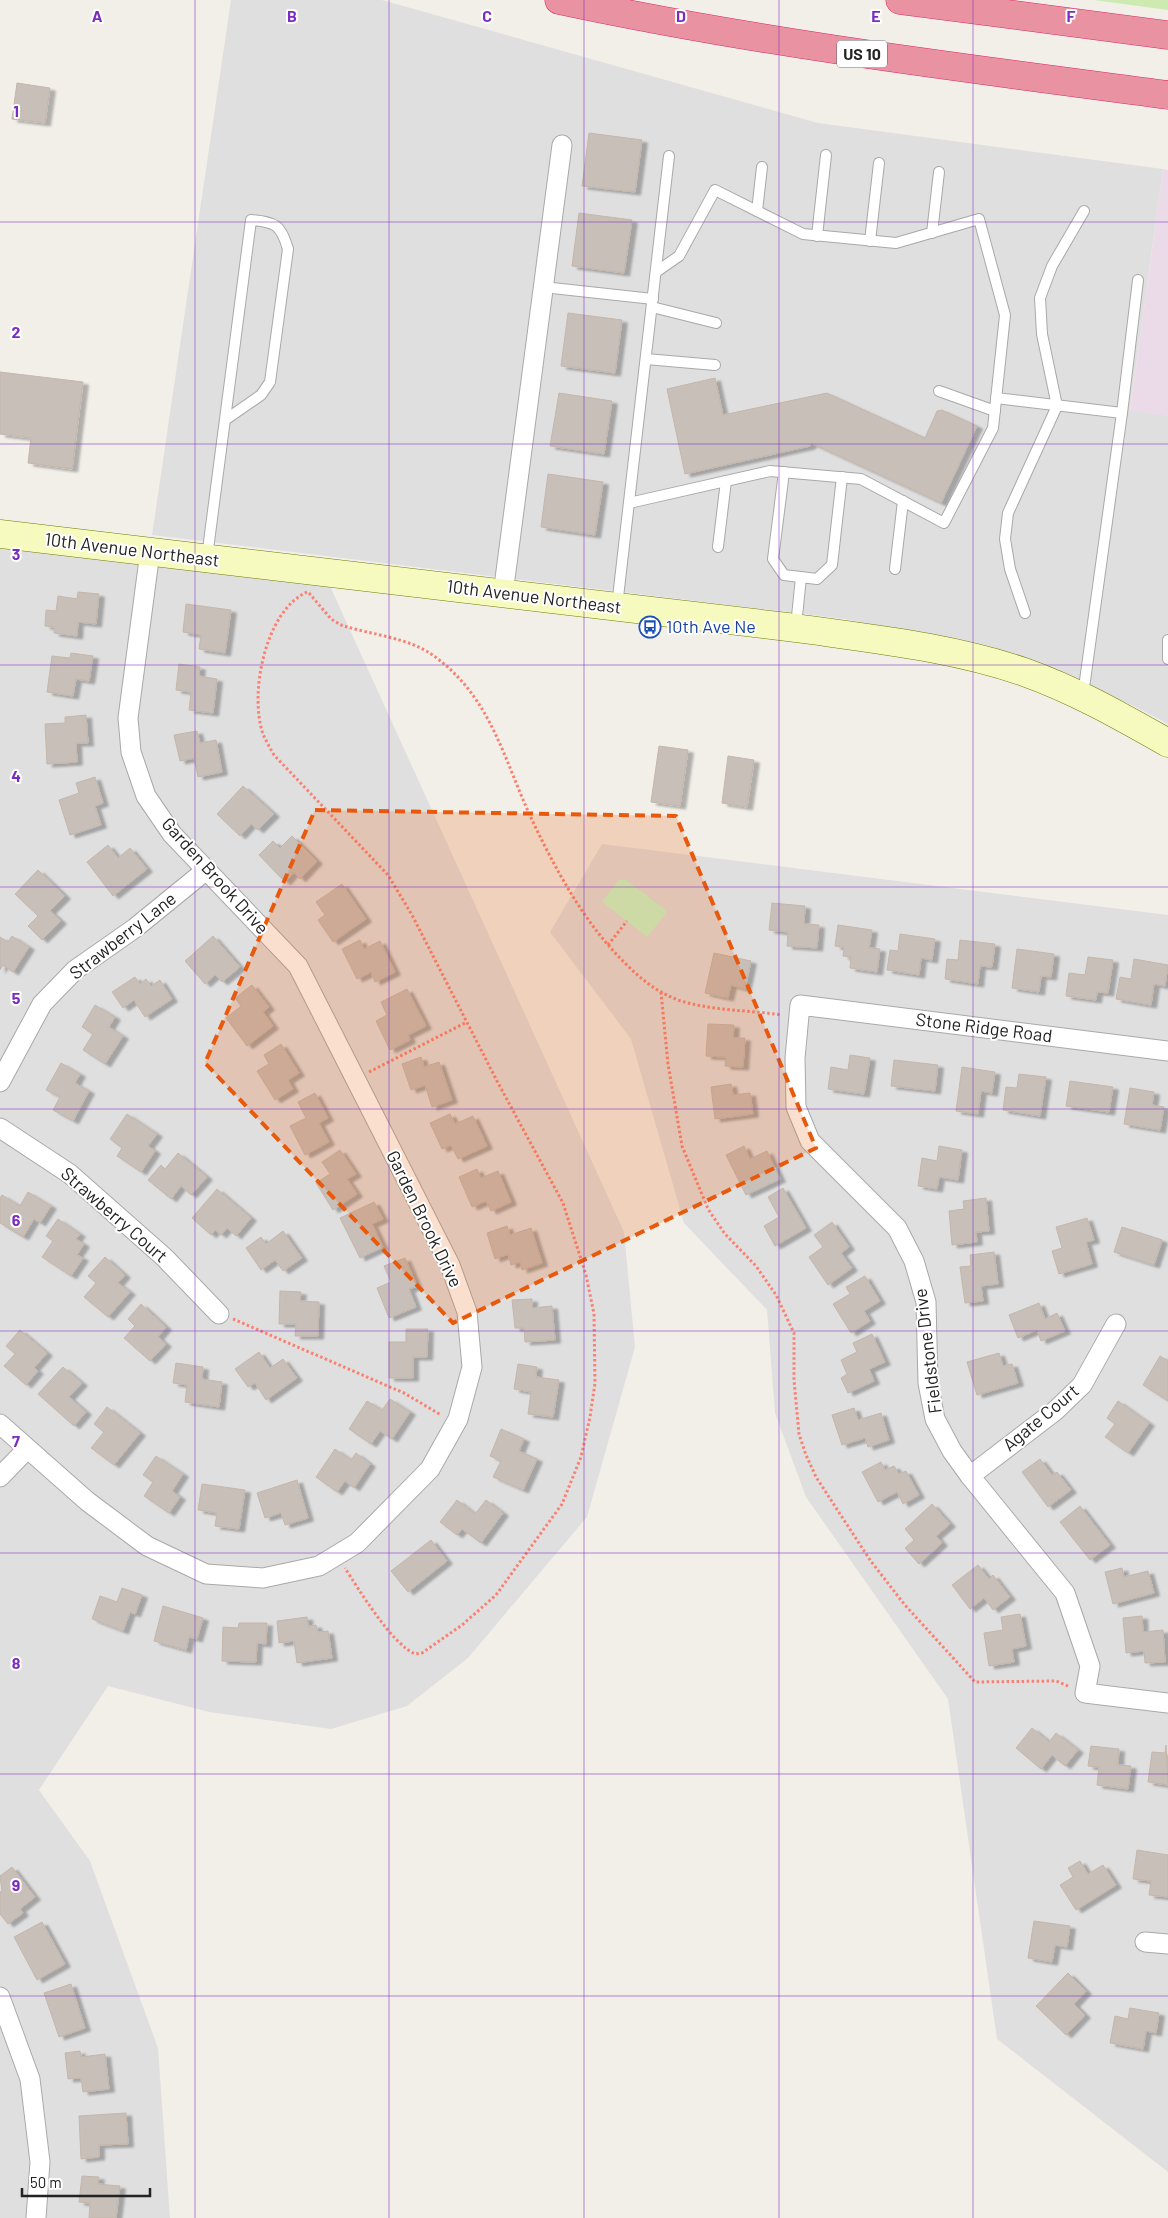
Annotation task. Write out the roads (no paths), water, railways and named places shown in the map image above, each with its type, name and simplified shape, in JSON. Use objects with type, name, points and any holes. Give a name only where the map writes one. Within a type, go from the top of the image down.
[{"type":"highway","name":"US 10","points":[[559,0],[711,30],[817,48],[1168,95]]},
{"type":"highway","points":[[900,0],[1168,35]]},
{"type":"street","points":[[503,594],[562,145]]},
{"type":"street","name":"10th Avenue Northeast","points":[[0,534],[207,558],[309,581],[503,594],[871,638],[969,656],[1025,672],[1083,697],[1168,743]]},
{"type":"street","name":"Garden Brook Drive","points":[[0,1424],[27,1450],[87,1501],[147,1546],[206,1574],[263,1578],[319,1566],[357,1543],[430,1469],[455,1425],[472,1367],[467,1312],[450,1264],[298,966],[205,871],[172,834],[146,796],[131,752],[128,718],[150,552]]},
{"type":"street","name":"Strawberry Lane","points":[[0,1082],[42,1004],[75,970],[135,928],[205,871]]},
{"type":"street","name":"Stone Ridge Road","points":[[800,1005],[1168,1051]]},
{"type":"street","name":"Fieldstone Drive","points":[[800,1005],[795,1058],[796,1107],[810,1141],[897,1228],[914,1261],[926,1302],[928,1383],[935,1419],[952,1451],[970,1476],[1065,1593],[1090,1666],[1085,1693],[1168,1703]]},
{"type":"street","name":"Strawberry Court","points":[[0,1128],[70,1174],[164,1257],[218,1314]]},
{"type":"street","name":"Agate Court","points":[[970,1476],[1055,1412],[1082,1385],[1116,1324]]},
{"type":"street","points":[[0,1477],[27,1450]]},
{"type":"street","points":[[1146,1942],[1168,1944]]},
{"type":"street","points":[[0,1997],[30,2078],[40,2162],[36,2218]]},
{"type":"lane","points":[[817,236],[826,155]]},
{"type":"lane","points":[[617,607],[669,156]]},
{"type":"lane","points":[[870,241],[879,163]]},
{"type":"lane","points":[[757,211],[762,168]]},
{"type":"lane","points":[[932,233],[940,172]]},
{"type":"lane","points":[[629,503],[770,471],[861,479],[944,523],[993,428],[995,411],[1005,314],[979,219],[896,243],[817,236],[803,234],[715,190],[679,256],[656,272]]},
{"type":"lane","points":[[1025,613],[1010,569],[1005,539],[1008,513],[1057,406],[1042,334],[1040,298],[1052,266],[1084,211]]},
{"type":"lane","points":[[207,558],[225,420],[252,220],[272,222],[283,233],[288,249],[270,382],[261,395],[225,420]]},
{"type":"lane","points":[[1083,697],[1122,413],[1138,280]]},
{"type":"lane","points":[[543,287],[652,303],[716,323]]},
{"type":"lane","points":[[646,359],[715,365]]},
{"type":"lane","points":[[938,391],[995,411]]},
{"type":"lane","points":[[996,398],[1122,413]]},
{"type":"lane","points":[[784,472],[773,559],[784,575],[817,579],[832,565],[842,477]]},
{"type":"lane","points":[[718,547],[726,481]]},
{"type":"lane","points":[[896,569],[903,501]]},
{"type":"lane","points":[[796,628],[801,577]]},
{"type":"lane","points":[[1168,640],[1168,659]]},
{"type":"place","name":"10th Ave Ne","points":[[650,627]]}]
